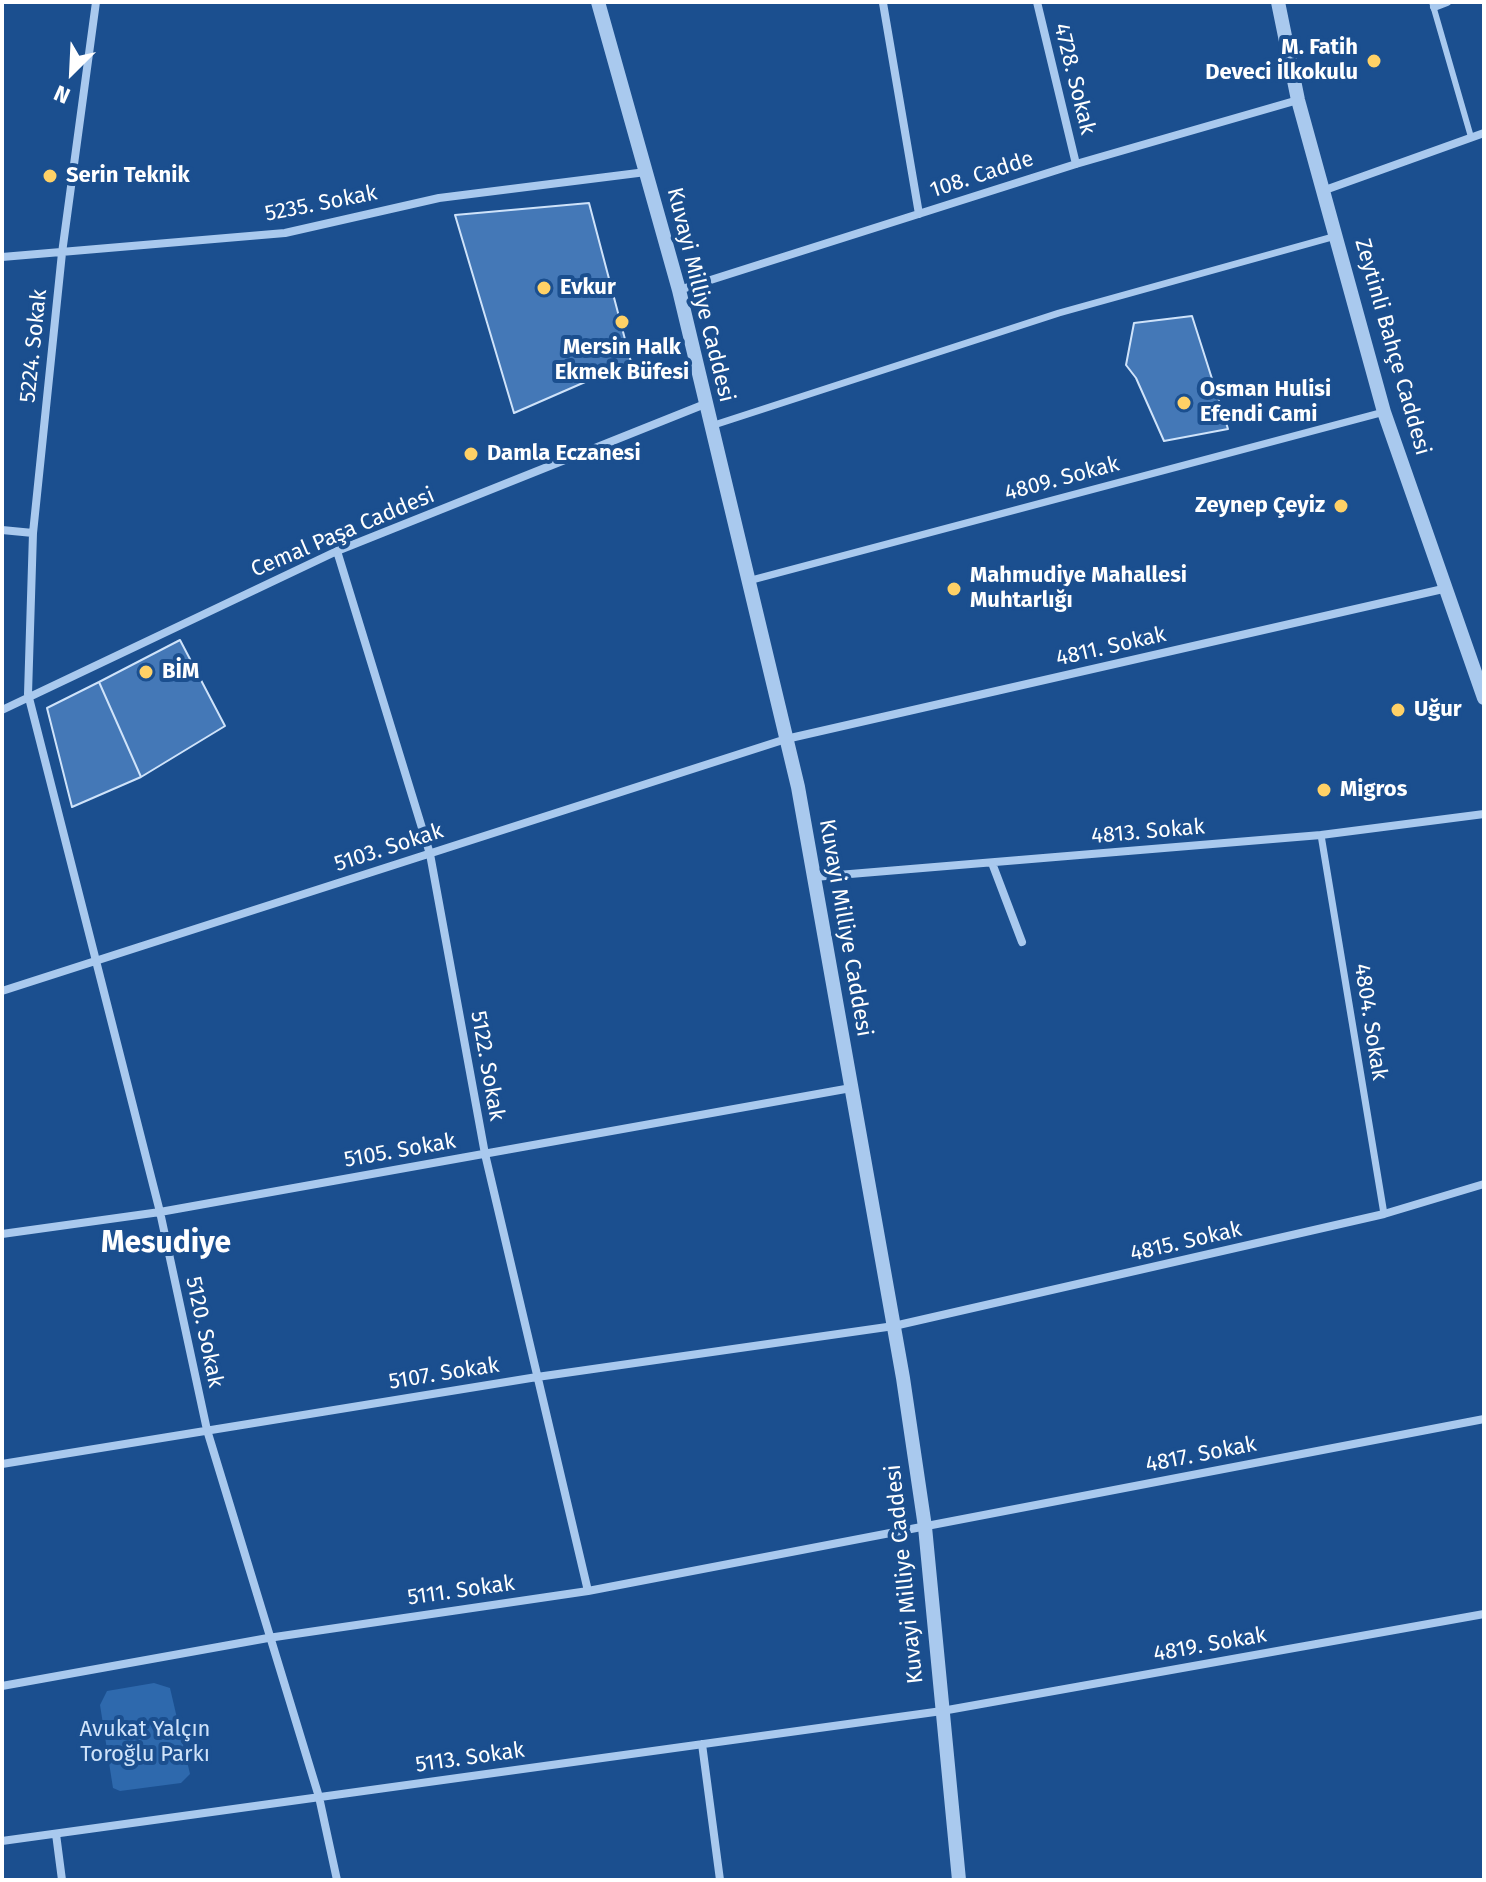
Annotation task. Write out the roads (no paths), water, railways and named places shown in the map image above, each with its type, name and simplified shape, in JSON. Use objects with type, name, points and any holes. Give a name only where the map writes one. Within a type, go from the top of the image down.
[{"type":"street","name":"5224. Sokak","points":[[28,694],[33,533],[62,253],[96,2]]},
{"type":"street","name":"Kuvayi Milliye Caddesi","points":[[598,2],[679,290],[786,739],[814,877],[894,1326],[925,1527],[959,1880]]},
{"type":"street","name":"4728. Sokak","points":[[1037,2],[1076,164]]},
{"type":"street","name":"Zeytinli Bahçe Caddesi","points":[[1278,2],[1298,100],[1384,412],[1443,589],[1484,698]]},
{"type":"street","points":[[1433,4],[1447,2]]},
{"type":"street","points":[[883,3],[919,214]]},
{"type":"street","name":"108. Cadde","points":[[679,290],[1076,164],[1298,100]]},
{"type":"street","points":[[1325,190],[1484,133]]},
{"type":"street","name":"5235. Sokak","points":[[2,257],[285,233],[439,198],[646,172]]},
{"type":"street","points":[[711,426],[1059,313],[1337,236]]},
{"type":"street","name":"Cemal Paşa Caddesi","points":[[2,710],[28,694],[337,551],[705,404]]},
{"type":"street","name":"4809. Sokak","points":[[748,581],[1384,412]]},
{"type":"street","points":[[2,530],[33,533]]},
{"type":"street","name":"5122. Sokak","points":[[337,551],[430,854],[485,1154],[588,1591]]},
{"type":"street","name":"4811. Sokak","points":[[786,739],[1443,589]]},
{"type":"street","name":"5120. Sokak","points":[[28,694],[160,1212],[207,1430],[319,1797],[337,1880]]},
{"type":"street","name":"5103. Sokak","points":[[2,991],[786,739]]},
{"type":"street","name":"4813. Sokak","points":[[814,877],[1321,835],[1484,814]]},
{"type":"street","name":"4804. Sokak","points":[[1321,835],[1384,1214]]},
{"type":"street","points":[[992,863],[1022,942]]},
{"type":"street","name":"5105. Sokak","points":[[2,1234],[160,1212],[851,1088]]},
{"type":"street","name":"4815. Sokak","points":[[894,1326],[1384,1214],[1484,1184]]},
{"type":"street","name":"5107. Sokak","points":[[2,1464],[537,1377],[894,1326]]},
{"type":"street","name":"4817. Sokak","points":[[925,1527],[1484,1419]]},
{"type":"street","name":"5111. Sokak","points":[[2,1686],[268,1638],[588,1591],[925,1527]]},
{"type":"street","name":"4819. Sokak","points":[[942,1711],[1484,1614]]},
{"type":"street","name":"5113. Sokak","points":[[2,1841],[942,1711]]},
{"type":"street","points":[[702,1744],[720,1880]]},
{"type":"street","points":[[56,1834],[62,1880]]},
{"type":"lane","points":[[1433,4],[1471,137]]},
{"type":"place","name":"M. Fatih Deveci İlkokulu","points":[[1374,61]]},
{"type":"place","name":"Serin Teknik","points":[[50,176]]},
{"type":"place","name":"Evkur","points":[[544,288]]},
{"type":"place","name":"Mersin Halk Ekmek Büfesi","points":[[622,322]]},
{"type":"place","name":"Osman Hulisi Efendi Cami","points":[[1184,403]]},
{"type":"place","name":"Damla Eczanesi","points":[[471,454]]},
{"type":"place","name":"Zeynep Çeyiz","points":[[1341,506]]},
{"type":"place","name":"Mahmudiye Mahallesi Muhtarlığı","points":[[954,589]]},
{"type":"place","name":"BİM","points":[[146,672]]},
{"type":"place","name":"Uğur","points":[[1398,710]]},
{"type":"place","name":"Migros","points":[[1324,790]]},
{"type":"district","name":"Mesudiye","points":[[166,1244]]},
{"type":"park label","name":"Avukat Yalçın Toroğlu Parkı","points":[[145,1742]]}]
